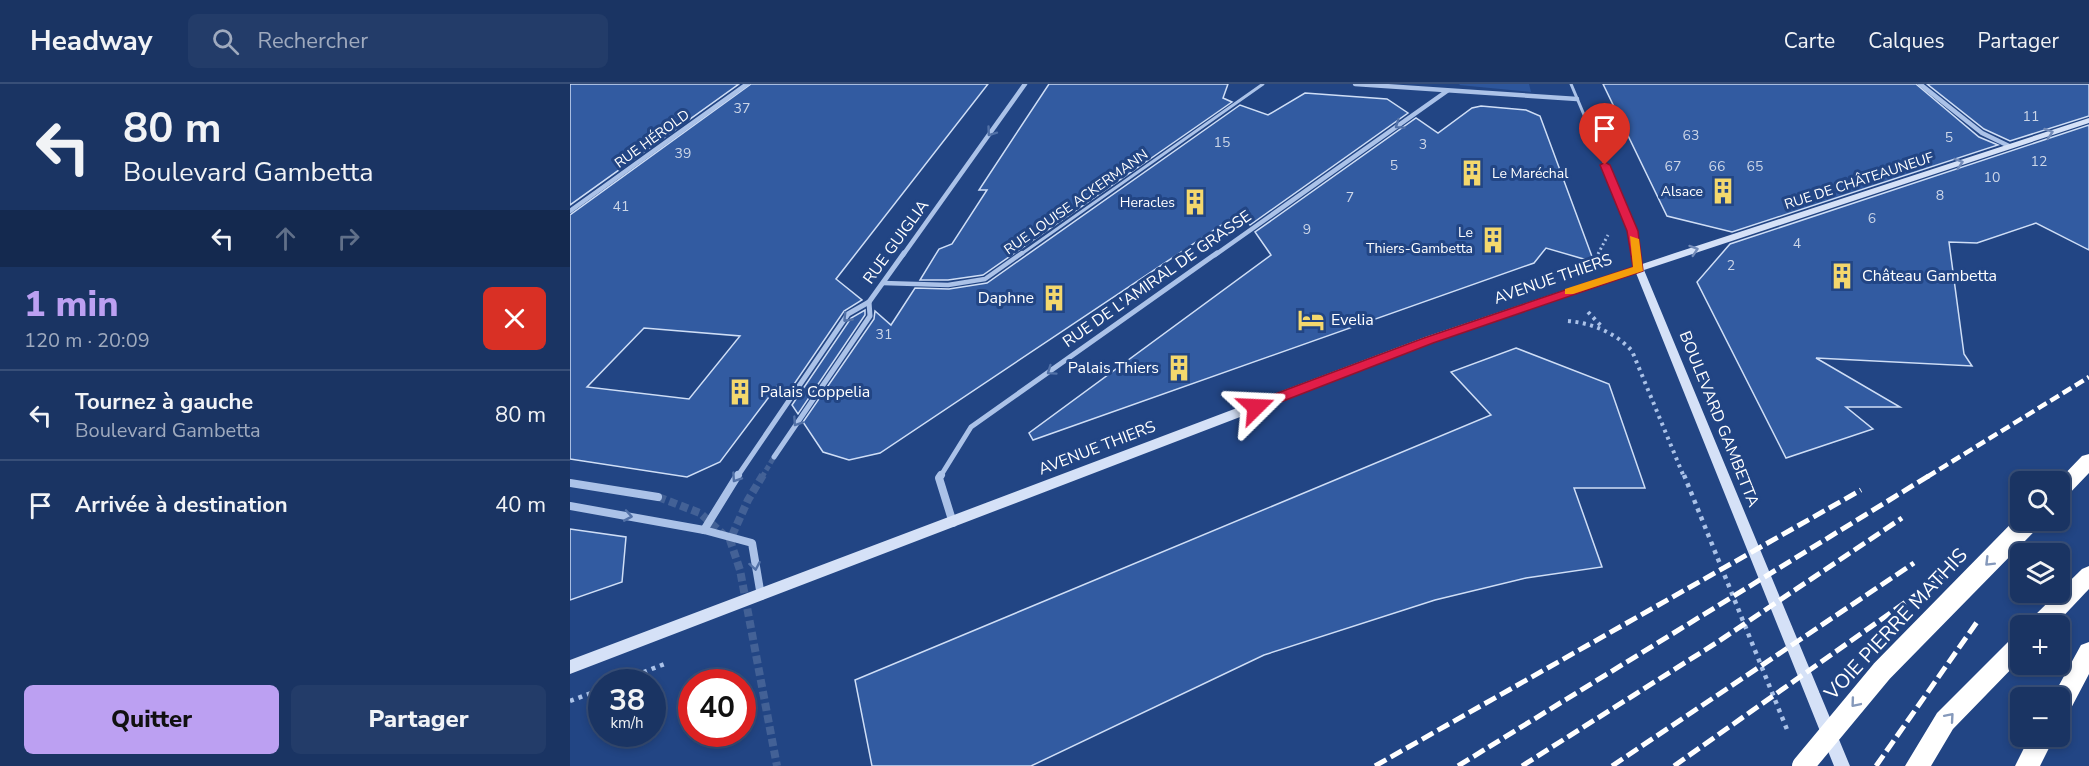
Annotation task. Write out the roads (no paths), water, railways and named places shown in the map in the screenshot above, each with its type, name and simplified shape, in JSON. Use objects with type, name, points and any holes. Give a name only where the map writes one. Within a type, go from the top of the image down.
[{"type":"highway","points":[[2070,481],[2089,461]]},
{"type":"highway","name":"VOIE PIERRE MATHIS","points":[[1803,766],[1882,671],[2019,531]]},
{"type":"highway","points":[[2050,615],[2089,575]]},
{"type":"highway","points":[[2070,687],[2089,652]]},
{"type":"highway","points":[[1917,766],[1945,721],[2010,655]]},
{"type":"highway","points":[[2027,766],[2037,747]]},
{"type":"street","name":"RUE HÉROLD","points":[[570,211],[747,84]]},
{"type":"street","name":"RUE GUIGLIA","points":[[704,530],[734,481],[848,314],[869,302],[1025,84]]},
{"type":"street","points":[[1355,84],[1577,99]]},
{"type":"street","points":[[1920,84],[1983,133],[2009,146]]},
{"type":"street","name":"RUE DE L'AMIRAL DE GRASSE","points":[[953,523],[939,478],[971,427],[1447,92]]},
{"type":"street","name":"RUE DE CHÂTEAUNEUF","points":[[1639,269],[2089,120]]},
{"type":"street","name":"AVENUE THIERS","points":[[570,667],[1429,340],[1639,269]]},
{"type":"street","name":"BOULEVARD GAMBETTA","points":[[1639,269],[1842,766]]},
{"type":"street","points":[[774,456],[870,316],[869,302]]},
{"type":"street","points":[[570,483],[658,498]]},
{"type":"street","points":[[570,506],[704,530],[752,543],[761,596]]},
{"type":"lane","name":"RUE LOUISE ACKERMANN","points":[[883,283],[948,285],[985,279],[1263,84]]},
{"type":"lane","name":"BOULEVARD GAMBETTA","points":[[1570,84],[1633,231],[1639,269]]},
{"type":"tunnel","points":[[762,477],[774,457]]},
{"type":"tunnel","points":[[763,475],[748,500],[730,540],[740,570],[777,766]]},
{"type":"tunnel","points":[[658,497],[700,513],[724,535]]},
{"type":"railway","points":[[1927,477],[2089,377]]},
{"type":"railway","points":[[1458,766],[1930,475]]},
{"type":"railway","points":[[1375,766],[1861,490]]},
{"type":"railway","points":[[1522,766],[1716,643],[1902,518]]},
{"type":"railway","points":[[1612,766],[1914,563]]},
{"type":"railway","points":[[1674,766],[1944,575]]},
{"type":"railway","points":[[1876,766],[1977,622]]},
{"type":"place","name":"Le Maréchal","points":[[1472,173]]},
{"type":"place","name":"Alsace","points":[[1723,191]]},
{"type":"place","name":"Heracles","points":[[1195,202]]},
{"type":"place","name":"Le Thiers-Gambetta","points":[[1493,240]]},
{"type":"place","name":"Château Gambetta","points":[[1842,276]]},
{"type":"place","name":"Daphne","points":[[1054,298]]},
{"type":"place","name":"Evelia","points":[[1311,320]]},
{"type":"place","name":"Palais Thiers","points":[[1179,368]]},
{"type":"place","name":"Palais Coppelia","points":[[740,392]]}]
